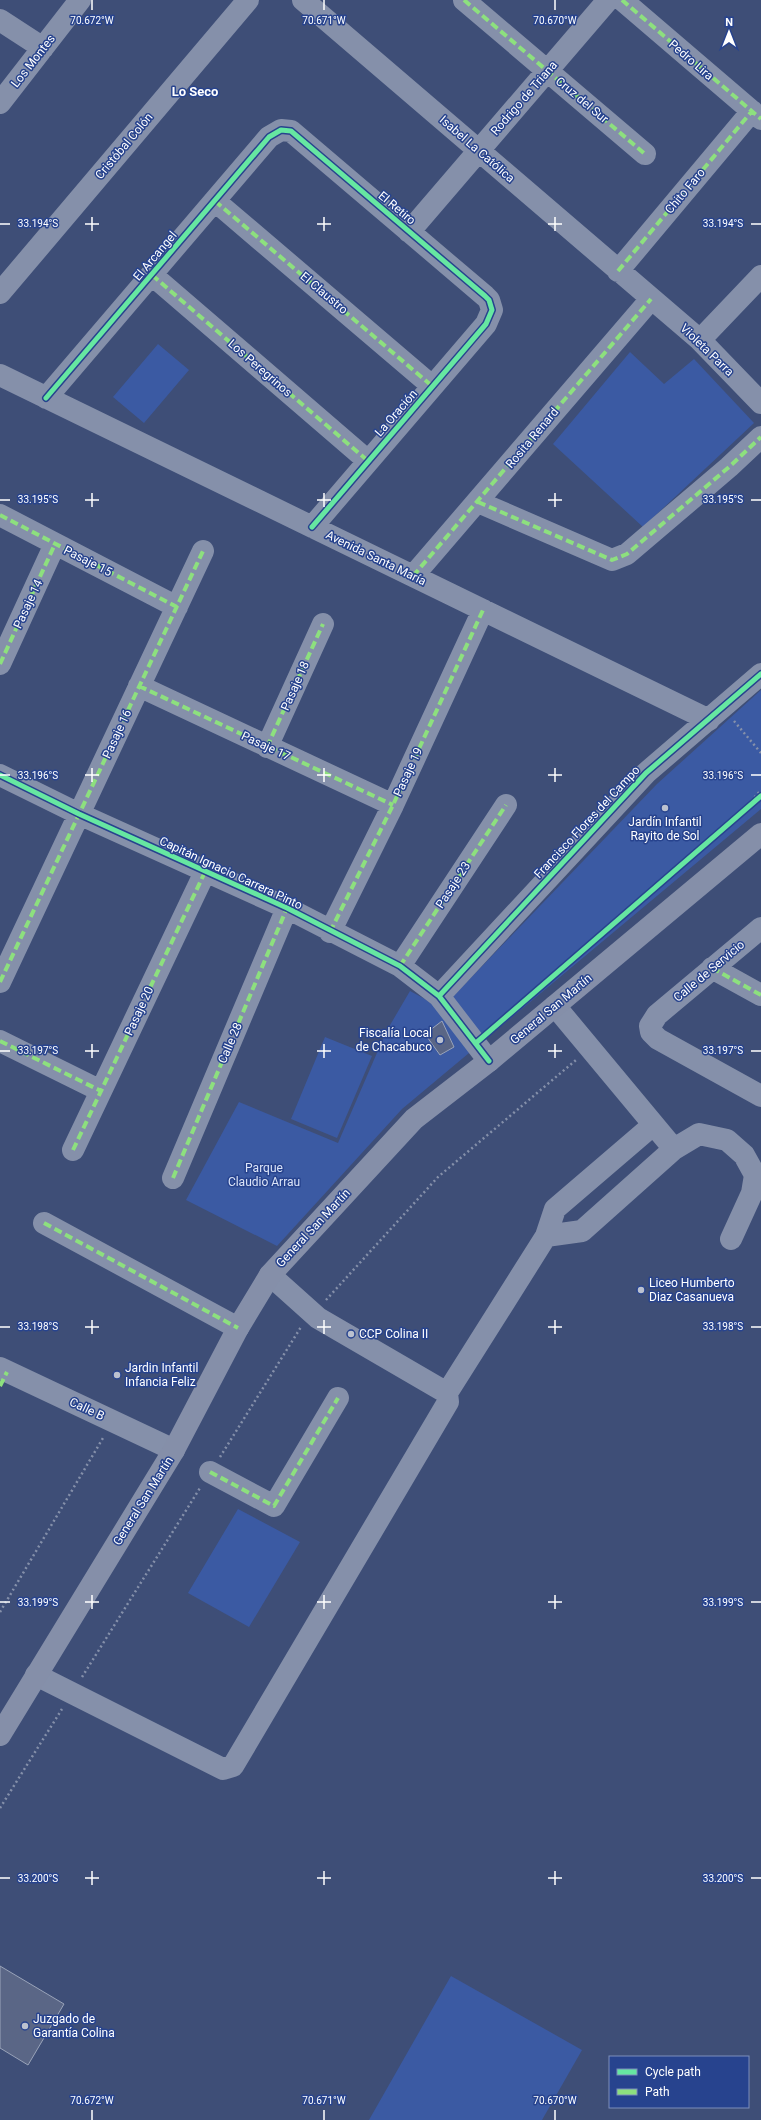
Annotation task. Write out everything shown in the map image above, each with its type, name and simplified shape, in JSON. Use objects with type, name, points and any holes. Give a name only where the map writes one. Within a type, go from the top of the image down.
[{"type":"main road","name":"General San Martín","points":[[0,1735],[174,1450],[238,1328],[270,1275],[414,1119],[489,1061],[761,834]]},
{"type":"street","name":"Los Montes","points":[[0,103],[80,0]]},
{"type":"street","name":"Cristóbal Colón","points":[[0,293],[248,0]]},
{"type":"street","name":"Isabel La Católica","points":[[303,0],[651,299]]},
{"type":"street","name":"Cruz del Sur","points":[[464,0],[645,154]]},
{"type":"street","name":"Rodrigo de Triana","points":[[409,232],[608,0]]},
{"type":"street","name":"Pedro Lira","points":[[622,0],[756,115]]},
{"type":"street","points":[[0,20],[43,48]]},
{"type":"street","name":"Chito Faro","points":[[618,271],[756,115]]},
{"type":"street","name":"El Arcangel","points":[[46,398],[269,137],[281,130]]},
{"type":"street","name":"El Retiro","points":[[281,130],[295,134],[485,296],[489,300],[492,310]]},
{"type":"street","name":"El Claustro","points":[[215,201],[432,386]]},
{"type":"street","name":"Los Peregrinos","points":[[152,275],[368,461]]},
{"type":"street","points":[[700,340],[761,276]]},
{"type":"street","name":"Violeta Parra","points":[[651,299],[700,340],[761,403]]},
{"type":"street","name":"Rosita Renard","points":[[413,576],[651,299]]},
{"type":"street","name":"La Oración","points":[[312,527],[489,320],[492,310]]},
{"type":"street","name":"Avenida Santa María","points":[[0,375],[483,610],[716,713]]},
{"type":"street","points":[[478,502],[612,560],[627,554],[729,467],[761,437]]},
{"type":"street","name":"Pasaje 15","points":[[0,515],[177,607]]},
{"type":"street","name":"Pasaje 14","points":[[0,664],[55,544]]},
{"type":"street","name":"Pasaje 16","points":[[0,982],[203,551]]},
{"type":"street","name":"Pasaje 19","points":[[330,932],[393,805],[483,610]]},
{"type":"street","name":"Pasaje 18","points":[[267,747],[323,624]]},
{"type":"street","name":"Francisco Flores del Campo","points":[[439,996],[646,773],[761,674]]},
{"type":"street","name":"Pasaje 17","points":[[139,686],[393,805]]},
{"type":"street","name":"Capitán Ignacio Carrera Pinto","points":[[0,775],[79,814],[205,872],[288,908],[330,932],[400,966],[439,996],[489,1061]]},
{"type":"street","name":"Pasaje 23","points":[[400,966],[506,805]]},
{"type":"street","name":"Pasaje 20","points":[[73,1150],[205,872]]},
{"type":"street","name":"Calle 28","points":[[173,1178],[288,908]]},
{"type":"street","name":"Calle de Servicio","points":[[761,928],[657,1014],[650,1026],[651,1032],[658,1039],[761,1096]]},
{"type":"street","points":[[712,968],[761,995]]},
{"type":"street","points":[[554,1006],[674,1149]]},
{"type":"street","points":[[0,1041],[101,1091]]},
{"type":"street","points":[[36,1675],[223,1769],[233,1766],[448,1402],[446,1393],[546,1236],[555,1209],[653,1124]]},
{"type":"street","points":[[546,1236],[582,1231],[674,1149],[699,1134],[727,1140],[744,1155],[755,1175],[752,1193],[731,1239]]},
{"type":"street","points":[[44,1223],[238,1328]]},
{"type":"street","points":[[270,1275],[318,1318],[446,1393]]},
{"type":"street","name":"Calle B","points":[[2,1375],[174,1450]]},
{"type":"street","points":[[210,1472],[274,1506],[338,1398]]},
{"type":"path","points":[[716,713],[761,753]]},
{"type":"path","points":[[747,808],[761,790]]},
{"type":"path","points":[[747,808],[761,796]]},
{"type":"path","points":[[322,1304],[438,1177],[590,1049]]},
{"type":"path","points":[[80,1681],[210,1472],[306,1322]]},
{"type":"path","points":[[0,1612],[103,1438]]},
{"type":"path","points":[[0,1808],[63,1707]]},
{"type":"green space","points":[[158,344],[189,370],[144,423],[113,397]]},
{"type":"green space","points":[[630,352],[664,384],[694,359],[754,423],[643,527],[553,444]]},
{"type":"green space","name":"Parque Claudio Arrau","points":[[761,690],[761,809],[402,1109],[277,1246],[186,1200],[239,1102],[338,1143],[386,1032],[410,991],[425,999],[440,1010],[657,784]]},
{"type":"green space","points":[[325,1037],[372,1056],[337,1138],[291,1119]]},
{"type":"green space","points":[[238,1509],[300,1542],[249,1627],[188,1593]]},
{"type":"green space","points":[[451,1976],[582,2050],[542,2120],[369,2120]]},
{"type":"building","name":"Fiscalía Local de Chacabuco","points":[[442,1021],[454,1047],[440,1055],[425,1034]]},
{"type":"building","name":"Juzgado de Garantía Colina","points":[[0,1966],[64,2004],[28,2065],[0,2048]]},
{"type":"marked path","points":[[464,0],[645,154]]},
{"type":"marked path","points":[[622,0],[761,119]]},
{"type":"marked path","points":[[618,271],[752,111]]},
{"type":"marked path","points":[[215,201],[432,386]]},
{"type":"marked path","points":[[152,275],[368,461]]},
{"type":"marked path","points":[[413,576],[651,299]]},
{"type":"marked path","points":[[478,502],[612,560],[627,554],[729,467],[761,437]]},
{"type":"marked path","points":[[0,515],[177,607]]},
{"type":"marked path","points":[[0,664],[55,544]]},
{"type":"marked path","points":[[0,982],[203,551]]},
{"type":"marked path","points":[[330,932],[393,805],[483,610]]},
{"type":"marked path","points":[[267,747],[323,624]]},
{"type":"marked path","points":[[139,686],[393,805]]},
{"type":"marked path","points":[[400,966],[506,805]]},
{"type":"marked path","points":[[73,1150],[205,872]]},
{"type":"marked path","points":[[173,1178],[287,908]]},
{"type":"marked path","points":[[712,968],[761,995]]},
{"type":"marked path","points":[[0,1041],[101,1091]]},
{"type":"marked path","points":[[44,1223],[238,1328]]},
{"type":"marked path","points":[[0,1386],[7,1372]]},
{"type":"marked path","points":[[210,1472],[274,1506],[338,1398]]},
{"type":"cycle path","points":[[46,398],[269,137],[281,130],[291,131],[485,296],[489,300],[492,310],[486,324],[312,527]]},
{"type":"cycle path","points":[[439,996],[646,773],[761,674]]},
{"type":"cycle path","points":[[0,775],[79,814],[287,908],[400,966],[439,996],[489,1061]]},
{"type":"cycle path","points":[[476,1043],[761,796]]},
{"type":"place","name":"Jardín Infantil Rayito de Sol","points":[[665,808]]},
{"type":"place","name":"Fiscalía Local de Chacabuco","points":[[440,1040]]},
{"type":"place","name":"Liceo Humberto Diaz Casanueva","points":[[641,1290]]},
{"type":"place","name":"CCP Colina II","points":[[351,1334]]},
{"type":"place","name":"Jardin Infantil Infancia Feliz","points":[[117,1375]]},
{"type":"place","name":"Juzgado de Garantía Colina","points":[[25,2026]]},
{"type":"district","name":"Lo Seco","points":[[195,91]]}]
